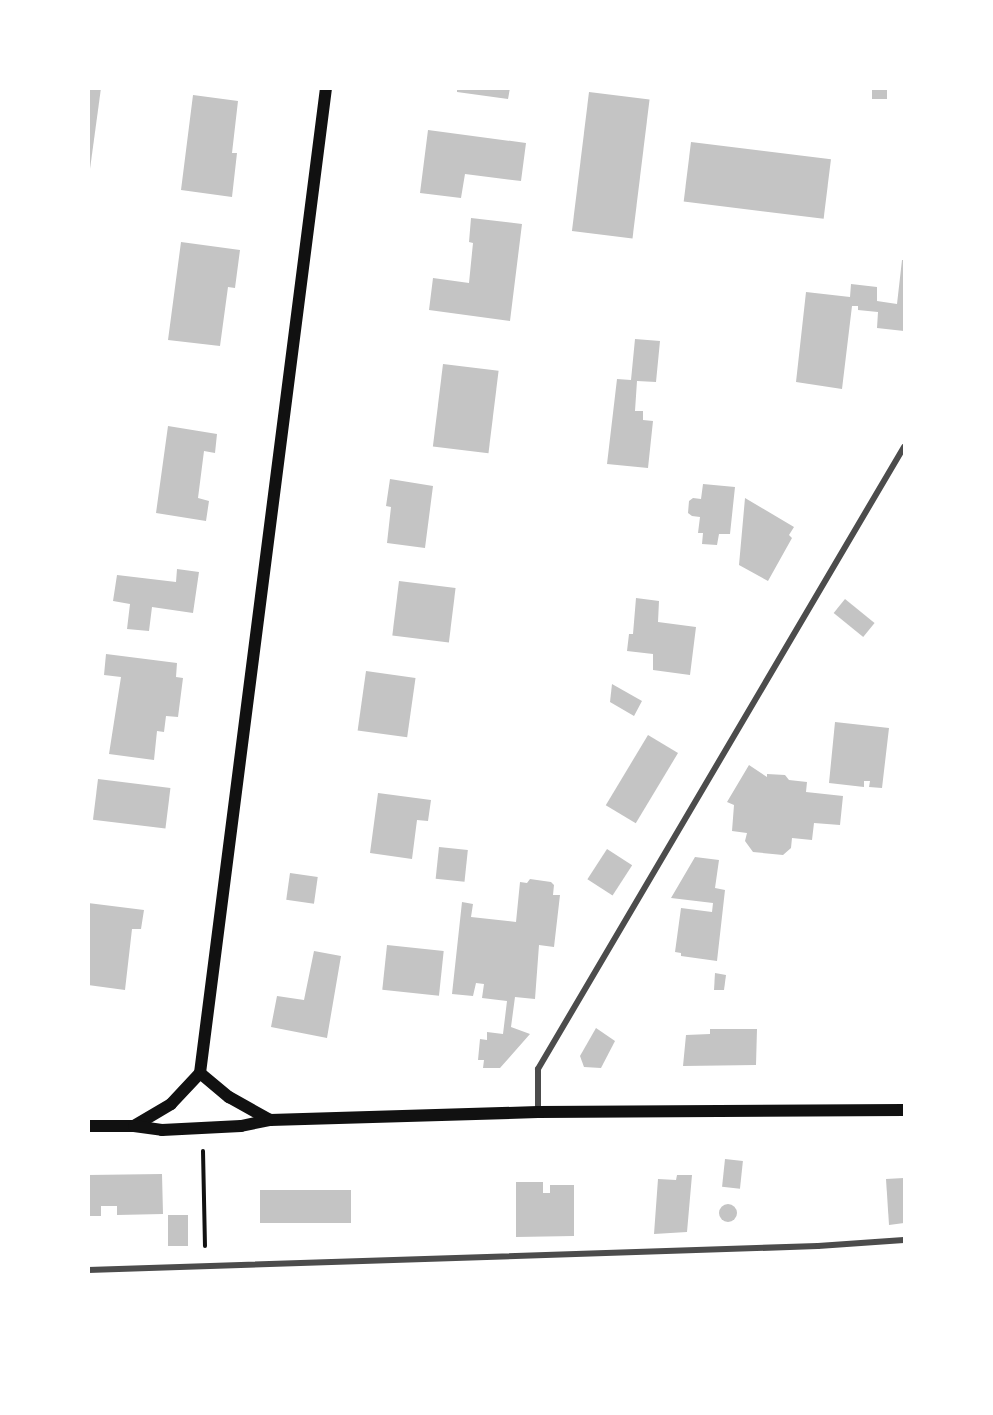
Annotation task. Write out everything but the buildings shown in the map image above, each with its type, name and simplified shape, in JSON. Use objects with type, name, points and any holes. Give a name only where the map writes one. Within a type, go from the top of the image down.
[{"type":"main road","points":[[134,1126],[171,1104],[200,1073],[326,88]]},
{"type":"main road","points":[[200,1073],[229,1097],[270,1120]]},
{"type":"main road","points":[[88,1126],[134,1126],[162,1131],[241,1126],[270,1120],[538,1112],[904,1110]]},
{"type":"street","points":[[538,1112],[538,1070],[904,447]]},
{"type":"street","points":[[88,1270],[818,1246],[904,1240]]},
{"type":"path","points":[[203,1153],[205,1265]]}]
